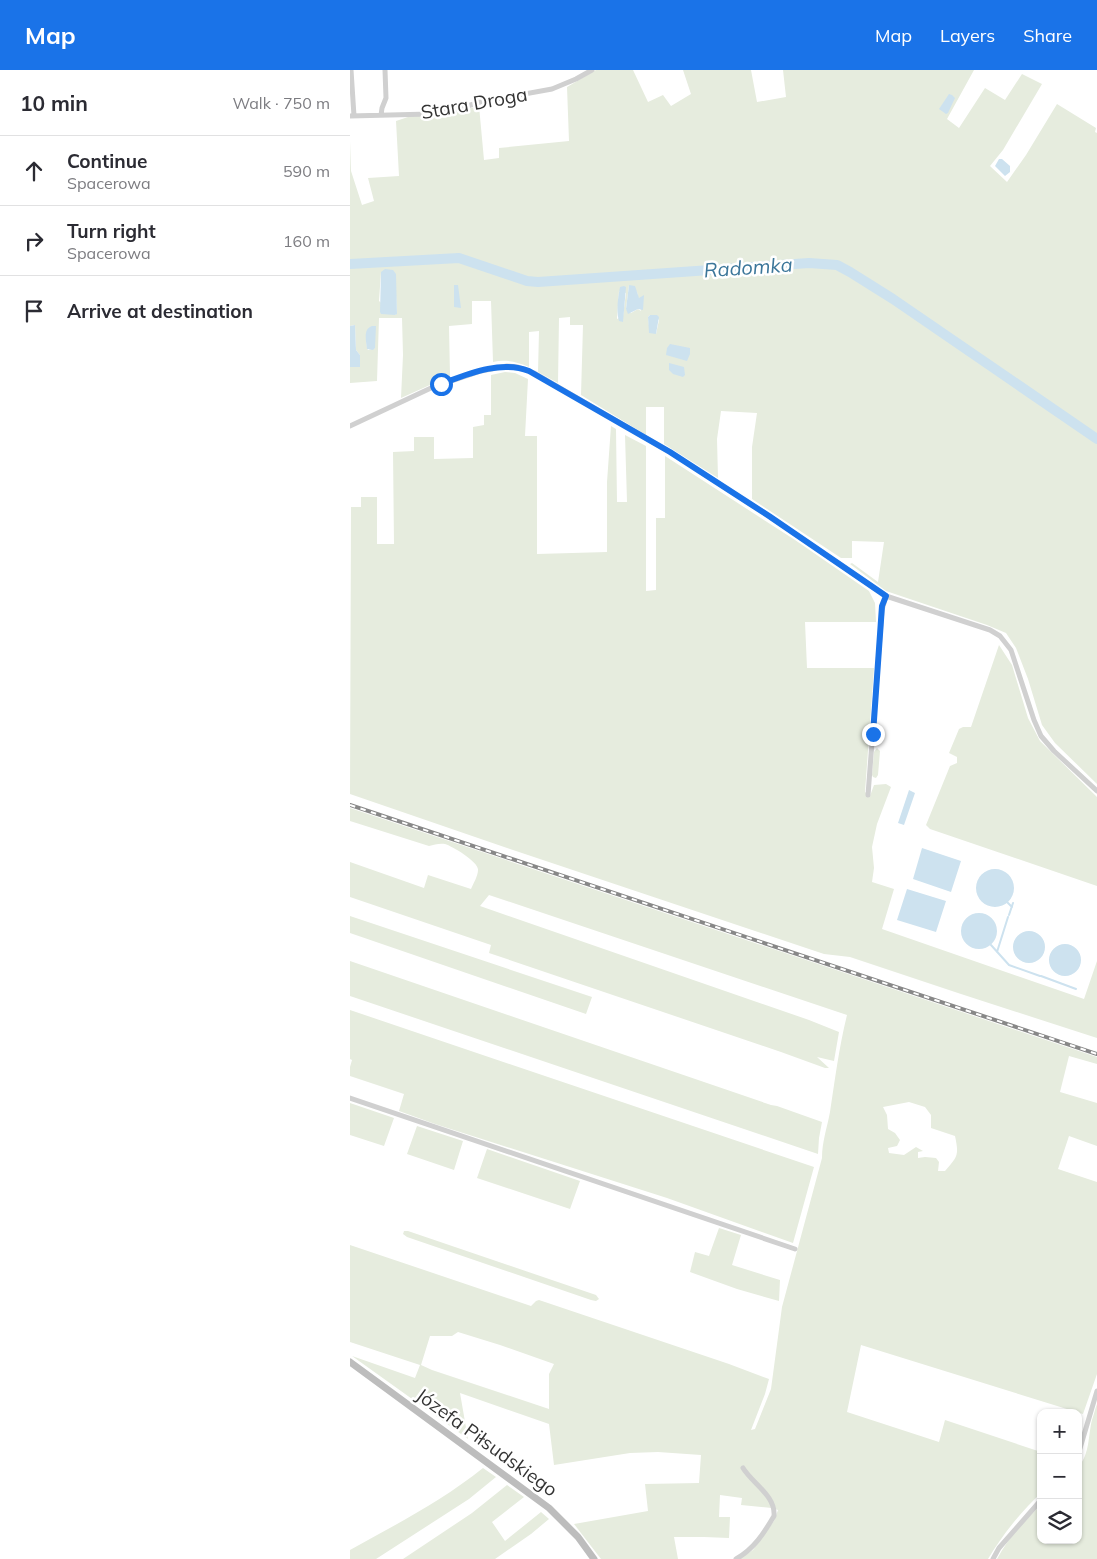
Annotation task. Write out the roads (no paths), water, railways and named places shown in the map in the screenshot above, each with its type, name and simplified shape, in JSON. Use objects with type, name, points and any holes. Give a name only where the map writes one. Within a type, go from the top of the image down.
[{"type":"street","points":[[351,70],[352,116]]},
{"type":"street","points":[[381,115],[386,98],[385,70]]},
{"type":"street","name":"Stara Droga","points":[[352,116],[438,113],[480,102],[563,85],[592,70]]},
{"type":"street","points":[[350,426],[456,379],[497,367],[512,366],[522,368],[677,457],[769,516],[886,596],[990,630],[1000,636],[1011,650],[1041,736],[1054,751],[1097,791]]},
{"type":"street","points":[[868,795],[882,606],[886,596]]},
{"type":"street","points":[[350,1098],[795,1249]]},
{"type":"street","name":"Józefa Piłsudskiego","points":[[350,1362],[549,1508],[578,1537],[594,1559]]},
{"type":"street","points":[[1078,1454],[1097,1391]]},
{"type":"street","points":[[736,1559],[748,1552],[774,1516],[771,1501],[748,1477],[743,1468]]},
{"type":"street","points":[[993,1559],[999,1548],[1037,1505]]},
{"type":"water","points":[[949,94],[955,98],[946,114],[939,109]]},
{"type":"water","points":[[999,159],[1002,159],[1010,166],[1010,172],[1005,176],[995,166]]},
{"type":"water","points":[[385,269],[393,270],[396,274],[397,314],[395,315],[381,314],[380,312],[381,272]]},
{"type":"water","points":[[454,285],[458,285],[461,308],[454,307]]},
{"type":"water","points":[[629,285],[635,286],[639,298],[644,295],[643,310],[638,309],[628,314],[626,309]]},
{"type":"water","points":[[620,287],[626,287],[623,322],[619,321],[617,308]]},
{"type":"water","points":[[650,315],[657,315],[659,317],[656,334],[649,333],[648,317]]},
{"type":"water","points":[[355,325],[356,350],[360,355],[360,367],[350,367],[350,326]]},
{"type":"water","points":[[372,326],[376,326],[375,348],[373,350],[367,349],[366,339],[366,332]]},
{"type":"water","points":[[670,344],[690,348],[687,361],[666,355]]},
{"type":"water","points":[[669,363],[684,367],[685,375],[683,377],[673,374],[669,370]]},
{"type":"water","points":[[909,790],[915,793],[904,825],[898,823]]},
{"type":"water","points":[[922,848],[961,861],[951,892],[913,879]]},
{"type":"water","points":[[995,869],[1008,875],[1014,888],[1008,901],[995,907],[982,901],[976,888],[982,875]]},
{"type":"water","points":[[907,889],[946,901],[936,932],[897,920]]},
{"type":"water","points":[[979,913],[986,914],[992,918],[996,924],[996,938],[992,944],[986,948],[979,949],[972,948],[966,944],[962,938],[961,931],[962,924],[966,918],[972,914]]},
{"type":"water","points":[[1029,931],[1035,932],[1040,936],[1044,941],[1044,953],[1040,958],[1035,962],[1029,963],[1023,962],[1018,958],[1014,953],[1013,947],[1014,941],[1018,936],[1023,932]]},
{"type":"water","points":[[1065,944],[1076,949],[1081,960],[1076,971],[1065,976],[1054,971],[1049,960],[1054,949]]},
{"type":"waterway","name":"Radomka","points":[[350,264],[459,258],[527,281],[538,282],[809,263],[837,265],[893,299],[1097,439]]},
{"type":"waterway","points":[[1007,902],[1012,907]]},
{"type":"waterway","points":[[1009,915],[1013,903]]},
{"type":"waterway","points":[[997,952],[1008,917]]},
{"type":"waterway","points":[[991,945],[1009,965],[1040,976]]},
{"type":"waterway","points":[[1041,976],[1076,989]]},
{"type":"railway","points":[[350,805],[1097,1054]]}]
